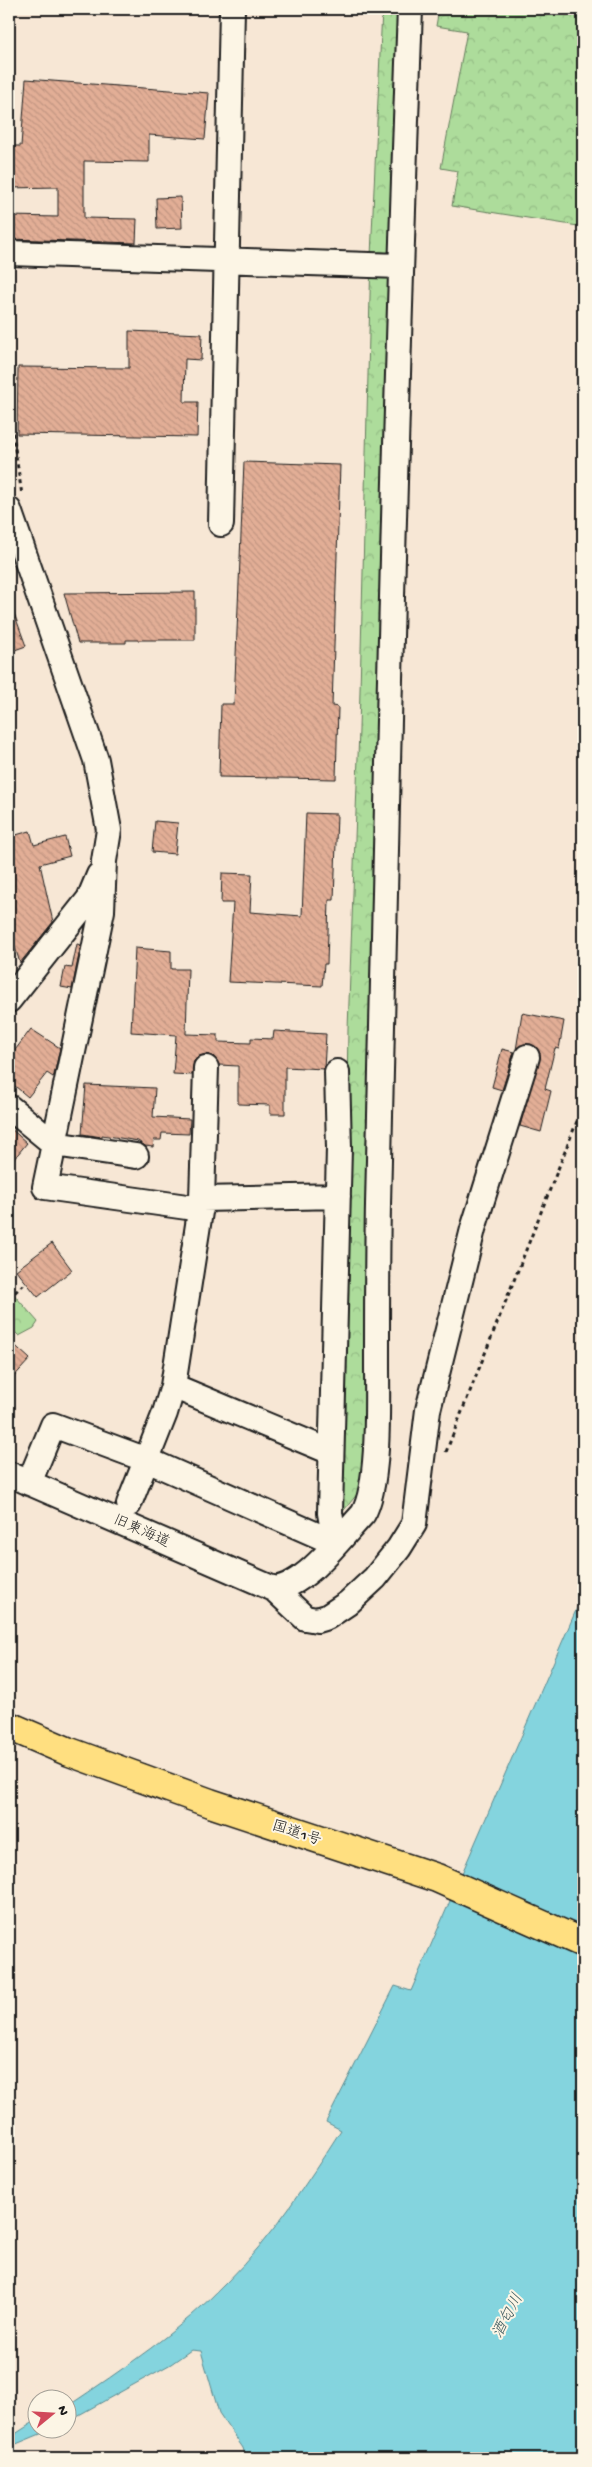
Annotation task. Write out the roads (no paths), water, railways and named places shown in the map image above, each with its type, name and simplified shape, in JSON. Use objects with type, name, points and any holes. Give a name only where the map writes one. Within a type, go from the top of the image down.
[{"type":"highway","name":"国道1号","points":[[9,1726],[66,1751],[210,1803],[437,1878],[583,1943]]},
{"type":"street","points":[[221,524],[225,261],[232,9],[226,9]]},
{"type":"street","points":[[274,1589],[288,1586],[307,1573],[363,1514],[368,1505],[372,1485],[377,1422],[378,1211],[400,266],[410,9]]},
{"type":"street","points":[[9,253],[400,266]]},
{"type":"street","points":[[16,505],[96,760],[109,830],[104,862],[102,911],[45,1187],[201,1204],[338,1196]]},
{"type":"street","points":[[9,1000],[89,899],[104,862]]},
{"type":"street","name":"旧東海道","points":[[19,1478],[274,1589],[305,1618],[317,1620],[327,1617],[348,1603],[374,1578],[399,1548],[414,1524],[428,1410],[472,1229],[527,1057]]},
{"type":"street","points":[[129,1504],[173,1386],[201,1204],[206,1068]]},
{"type":"street","points":[[335,1543],[330,1513],[339,1148],[337,1072]]},
{"type":"street","points":[[9,1107],[54,1144],[136,1156]]},
{"type":"street","points":[[173,1386],[331,1452]]},
{"type":"street","points":[[19,1478],[53,1425],[147,1460],[335,1543]]},
{"type":"water","name":"酒匂川","points":[[583,1594],[583,2458],[246,2458],[243,2448],[219,2413],[201,2351],[191,2350],[171,2364],[78,2415],[78,2399],[171,2333],[209,2300],[243,2265],[274,2228],[341,2130],[326,2122],[395,1986],[411,1991]]},
{"type":"water","points":[[28,2426],[28,2439],[9,2447],[9,2438]]}]
